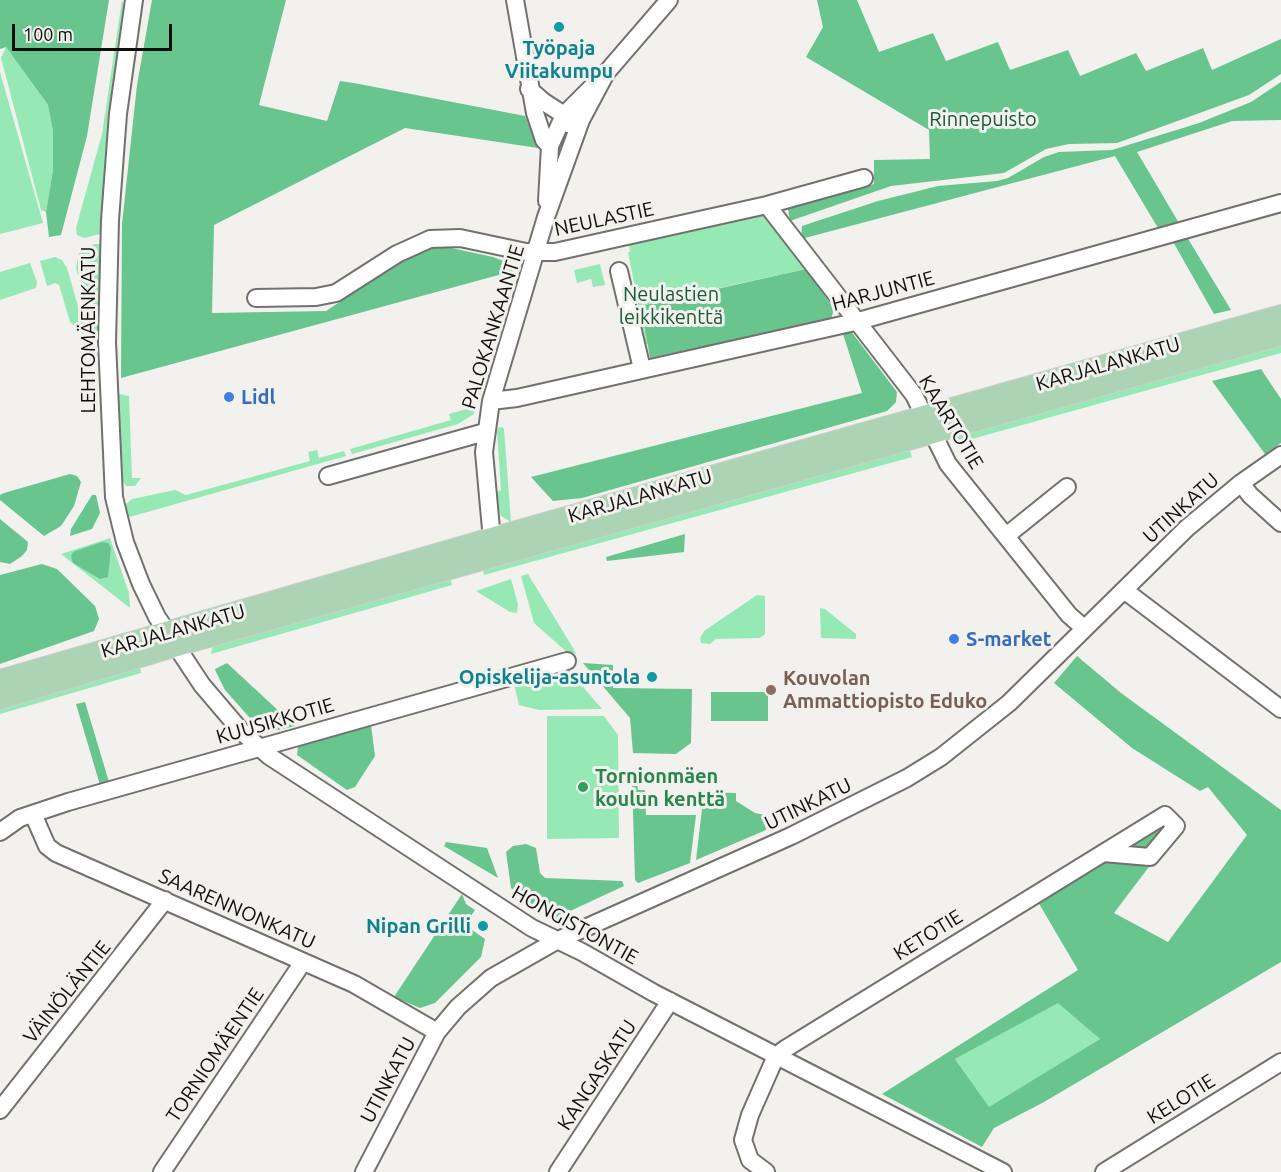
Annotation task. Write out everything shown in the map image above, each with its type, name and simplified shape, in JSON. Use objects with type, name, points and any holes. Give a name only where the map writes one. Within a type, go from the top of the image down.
[{"type":"main road","name":"KARJALANKATU","points":[[0,699],[172,640],[492,548],[925,415],[1281,315]]},
{"type":"main road","name":"KARJALANKATU","points":[[492,548],[934,433],[1281,334]]},
{"type":"main road","name":"KARJALANKATU","points":[[0,680],[172,640]]},
{"type":"street","name":"LEHTOMÄENKATU","points":[[134,0],[118,114],[110,220],[107,342],[111,465],[116,510],[131,562],[172,640]]},
{"type":"street","name":"PALOKANKAANTIE","points":[[515,0],[529,89],[539,127],[544,140],[550,146],[546,217]]},
{"type":"street","points":[[529,89],[564,115],[574,140],[563,147],[550,146],[564,115],[606,74],[669,0]]},
{"type":"street","name":"PALOKANKAANTIE","points":[[492,548],[485,475],[485,432],[491,401],[546,217],[574,140],[606,74]]},
{"type":"street","name":"NEULASTIE","points":[[256,298],[316,297],[336,293],[414,244],[444,237],[537,253],[555,252],[767,205],[864,178]]},
{"type":"street","name":"HARJUNTIE","points":[[491,401],[517,398],[855,322],[1281,203]]},
{"type":"street","name":"KAARTOTIE","points":[[767,205],[855,322],[914,395],[948,464],[1067,613],[1084,628]]},
{"type":"street","points":[[619,271],[642,369]]},
{"type":"street","points":[[328,476],[485,432]]},
{"type":"street","name":"UTINKATU","points":[[364,1172],[437,1032],[458,1007],[491,978],[556,941],[791,836],[925,768],[1009,703],[1187,528],[1241,483],[1281,455]]},
{"type":"street","points":[[1241,483],[1250,495],[1281,523]]},
{"type":"street","points":[[1006,536],[1067,488]]},
{"type":"street","points":[[1124,590],[1281,709]]},
{"type":"street","name":"HONGISTONTIE","points":[[172,640],[213,699],[259,747],[532,928],[1003,1172]]},
{"type":"street","name":"KUUSIKKOTIE","points":[[0,832],[11,822],[33,814],[259,747],[567,662]]},
{"type":"street","name":"SAARENNONKATU","points":[[33,814],[51,850],[354,984],[437,1032]]},
{"type":"street","name":"KETOTIE","points":[[776,1056],[939,952],[1103,853]]},
{"type":"street","name":"VÄINÖLÄNTIE","points":[[0,1110],[165,900]]},
{"type":"street","name":"TORNIOMÄENTIE","points":[[162,1172],[303,962]]},
{"type":"street","name":"KANGASKATU","points":[[561,1171],[670,1001]]},
{"type":"street","points":[[766,1172],[750,1160],[742,1140],[750,1115],[776,1056]]},
{"type":"street","name":"KELOTIE","points":[[1104,1172],[1281,1062]]},
{"type":"green space","points":[[0,0],[109,0],[87,136],[61,235],[49,237],[46,212],[53,170],[53,131],[48,105],[6,47],[0,49]]},
{"type":"green space","points":[[122,0],[124,7],[107,137],[100,234],[84,238],[77,235],[76,228],[102,134]]},
{"type":"green space","points":[[152,0],[286,0],[259,105],[327,121],[340,81],[354,83],[525,116],[538,148],[405,128],[214,225],[212,313],[326,311],[408,257],[429,247],[447,247],[493,257],[514,265],[517,270],[121,378],[122,224],[137,85]]},
{"type":"green space","name":"Rinnepuisto","points":[[817,0],[857,0],[879,52],[933,33],[946,61],[998,42],[1010,70],[1068,50],[1080,76],[1136,53],[1146,71],[1203,48],[1212,70],[1281,39],[1281,74],[1249,95],[1117,143],[1069,144],[1046,149],[1004,173],[891,186],[790,221],[788,209],[874,184],[874,160],[930,159],[929,130],[806,57],[823,27]]},
{"type":"green space","points":[[6,47],[48,105],[53,131],[53,170],[46,212],[41,210],[1,58]]},
{"type":"green space","points":[[0,72],[43,223],[0,234]]},
{"type":"green space","points":[[1281,82],[1281,120],[1232,121],[1137,152],[1179,223],[1158,228],[1115,156],[801,239],[802,226],[878,201],[938,186],[997,181],[1008,178],[1044,157],[1059,152],[1112,150],[1199,123],[1251,102]]},
{"type":"green space","name":"Neulastien leikkikenttä","points":[[765,215],[806,269],[701,292],[710,332],[646,344],[628,252],[630,252],[629,243]]},
{"type":"green space","points":[[1187,237],[1231,310],[1214,314],[1172,240]]},
{"type":"green space","points":[[94,244],[100,244],[98,334],[95,334],[76,268],[79,253]]},
{"type":"green space","points":[[55,257],[62,260],[67,268],[86,334],[84,335],[70,322],[59,285],[55,283],[47,286],[40,261]]},
{"type":"green space","points":[[30,263],[37,282],[36,288],[0,300],[0,272]]},
{"type":"green space","points":[[600,264],[605,285],[593,287],[591,279],[577,283],[574,270]]},
{"type":"green space","name":"Neulastien leikkikenttä","points":[[806,269],[834,309],[831,319],[650,358],[641,306]]},
{"type":"green space","points":[[850,330],[897,392],[896,402],[887,411],[582,498],[553,501],[531,477],[862,393],[842,331]]},
{"type":"green space","points":[[1281,344],[1281,353],[954,444],[953,433]]},
{"type":"green space","points":[[1261,369],[1281,399],[1281,443],[1265,454],[1212,381]]},
{"type":"green space","points":[[119,394],[129,396],[132,478],[141,478],[135,486],[126,486],[121,478]]},
{"type":"green space","points":[[470,408],[475,409],[474,414],[458,424],[352,454],[350,449],[451,420],[449,414]]},
{"type":"green space","points":[[498,428],[504,429],[511,522],[501,516],[498,508],[497,492],[501,490],[497,432]]},
{"type":"green space","points":[[909,448],[912,457],[484,575],[482,568]]},
{"type":"green space","points":[[317,450],[319,458],[344,451],[346,456],[126,518],[125,505],[132,499],[175,490],[186,495],[310,461],[308,452]]},
{"type":"green space","points":[[70,474],[77,476],[81,482],[74,506],[61,526],[44,536],[0,500],[0,495],[4,493]]},
{"type":"green space","points":[[92,495],[96,495],[100,513],[92,529],[70,536],[71,529]]},
{"type":"green space","points":[[0,519],[28,542],[27,550],[10,564],[0,562]]},
{"type":"green space","points":[[685,534],[684,552],[607,561],[606,557]]},
{"type":"green space","points":[[110,538],[129,593],[130,608],[61,554]]},
{"type":"green space","points":[[102,542],[108,543],[111,548],[108,577],[100,579],[73,563],[71,556],[73,552]]},
{"type":"green space","points":[[42,564],[57,569],[95,606],[99,619],[94,631],[0,664],[0,575]]},
{"type":"green space","points":[[528,574],[576,653],[570,655],[534,623],[521,576]]},
{"type":"green space","points":[[450,578],[452,585],[211,654],[213,646]]},
{"type":"green space","points":[[511,579],[518,604],[517,613],[510,612],[476,591]]},
{"type":"green space","points":[[757,595],[765,596],[765,634],[760,638],[716,639],[710,644],[701,643],[700,638],[704,631]]},
{"type":"green space","points":[[820,608],[825,609],[856,634],[856,639],[821,638]]},
{"type":"green space","points":[[1077,656],[1121,693],[1281,810],[1281,962],[1044,1102],[994,1128],[982,1147],[882,1094],[1078,970],[1038,902],[1164,827],[1173,835],[1114,913],[1168,942],[1247,835],[1208,787],[1200,791],[1132,748],[1054,683]],"holes":[[[1058,1003],[1100,1039],[989,1107],[955,1059]]]},
{"type":"green space","points":[[227,663],[295,726],[274,731],[258,727],[225,690],[216,672],[215,669]]},
{"type":"green space","points":[[583,663],[613,665],[613,688],[692,689],[691,743],[676,754],[633,753],[630,718]]},
{"type":"green space","points":[[140,667],[141,673],[0,714],[0,707]]},
{"type":"green space","points":[[567,668],[602,709],[539,710],[519,705],[514,684]]},
{"type":"green space","points":[[711,692],[768,692],[768,721],[711,721]]},
{"type":"green space","points":[[85,702],[109,782],[100,785],[76,704]]},
{"type":"green space","name":"Tornionmäen koulun kenttä","points":[[547,716],[604,716],[618,735],[619,838],[547,839]]},
{"type":"green space","points":[[371,725],[375,756],[355,787],[347,790],[297,755],[298,747],[303,744]]},
{"type":"green space","points":[[632,779],[637,779],[638,790],[645,790],[646,815],[696,815],[690,863],[638,883],[635,880]]},
{"type":"green space","points":[[704,792],[736,793],[736,801],[755,813],[765,815],[766,830],[696,860]]},
{"type":"green space","points":[[446,842],[487,848],[498,878],[444,846]]},
{"type":"green space","points":[[526,844],[536,848],[540,873],[545,878],[622,881],[624,886],[555,918],[549,917],[511,888],[506,852],[513,846]]},
{"type":"green space","points":[[462,894],[466,904],[475,910],[465,925],[485,939],[481,957],[435,1003],[420,1008],[394,997]]},
{"type":"green space","points":[[1058,1002],[1100,1039],[989,1108],[955,1059]]},
{"type":"place","name":"Työpaja Viitakumpu","points":[[559,27]]},
{"type":"place","name":"Lidl","points":[[229,397]]},
{"type":"place","name":"S-market","points":[[954,639]]},
{"type":"place","name":"Opiskelija-asuntola","points":[[652,677]]},
{"type":"place","name":"Kouvolan Ammattiopisto Eduko","points":[[771,690]]},
{"type":"place","name":"Tornionmäen koulun kenttä","points":[[583,787]]},
{"type":"place","name":"Nipan Grilli","points":[[483,926]]}]
